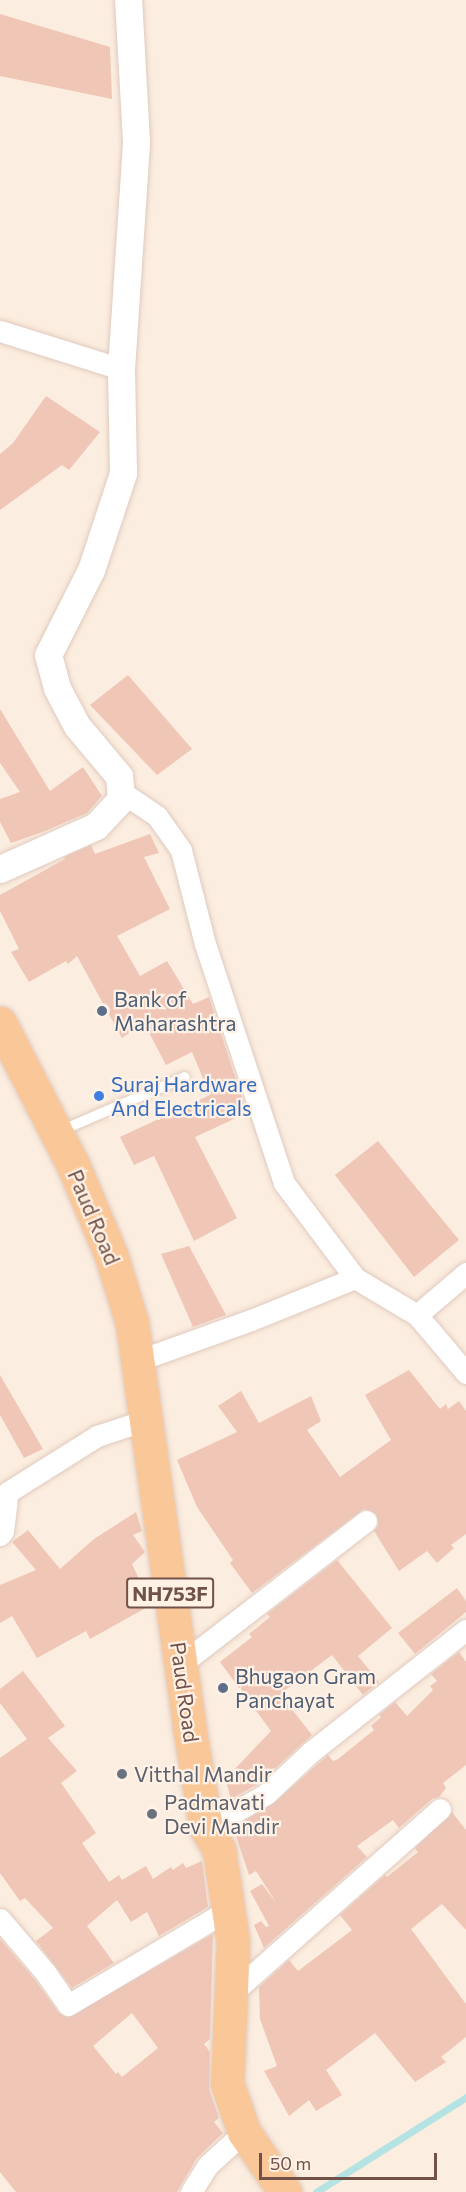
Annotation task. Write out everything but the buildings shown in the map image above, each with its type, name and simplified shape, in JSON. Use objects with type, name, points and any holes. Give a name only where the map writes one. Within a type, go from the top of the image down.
[{"type":"main road","name":"Paud Road","points":[[0,1023],[56,1133],[111,1255],[132,1323],[180,1664],[206,1828],[219,1850],[233,1942],[227,2083],[244,2132],[278,2184]]},
{"type":"street","points":[[0,869],[96,826],[121,799],[119,776],[77,726],[57,688],[48,655],[91,570],[123,473],[121,369],[136,141],[128,0]]},
{"type":"street","points":[[0,331],[121,369]]},
{"type":"street","points":[[120,791],[157,816],[181,850],[205,944],[284,1184],[355,1278],[417,1315],[466,1373]]},
{"type":"street","points":[[417,1315],[466,1273]]},
{"type":"street","points":[[137,1361],[251,1320],[355,1278]]},
{"type":"street","points":[[0,1534],[3,1531],[9,1492],[97,1436],[146,1420]]},
{"type":"street","points":[[180,1664],[366,1521]]},
{"type":"street","points":[[206,1828],[266,1794],[312,1751],[466,1630]]},
{"type":"street","points":[[231,1994],[440,1809]]},
{"type":"street","points":[[0,1919],[45,1972],[68,2005],[228,1910]]},
{"type":"street","points":[[191,2192],[208,2165],[244,2132]]},
{"type":"lane","points":[[56,1133],[185,1077]]},
{"type":"waterway","points":[[316,2192],[466,2097]]},
{"type":"place","name":"Bank of Maharashtra","points":[[102,1011]]},
{"type":"place","name":"Suraj Hardware And Electricals","points":[[99,1096]]},
{"type":"place","name":"Bhugaon Gram Panchayat","points":[[223,1688]]},
{"type":"place","name":"Vitthal Mandir","points":[[122,1774]]},
{"type":"place","name":"Padmavati Devi Mandir","points":[[152,1814]]}]
